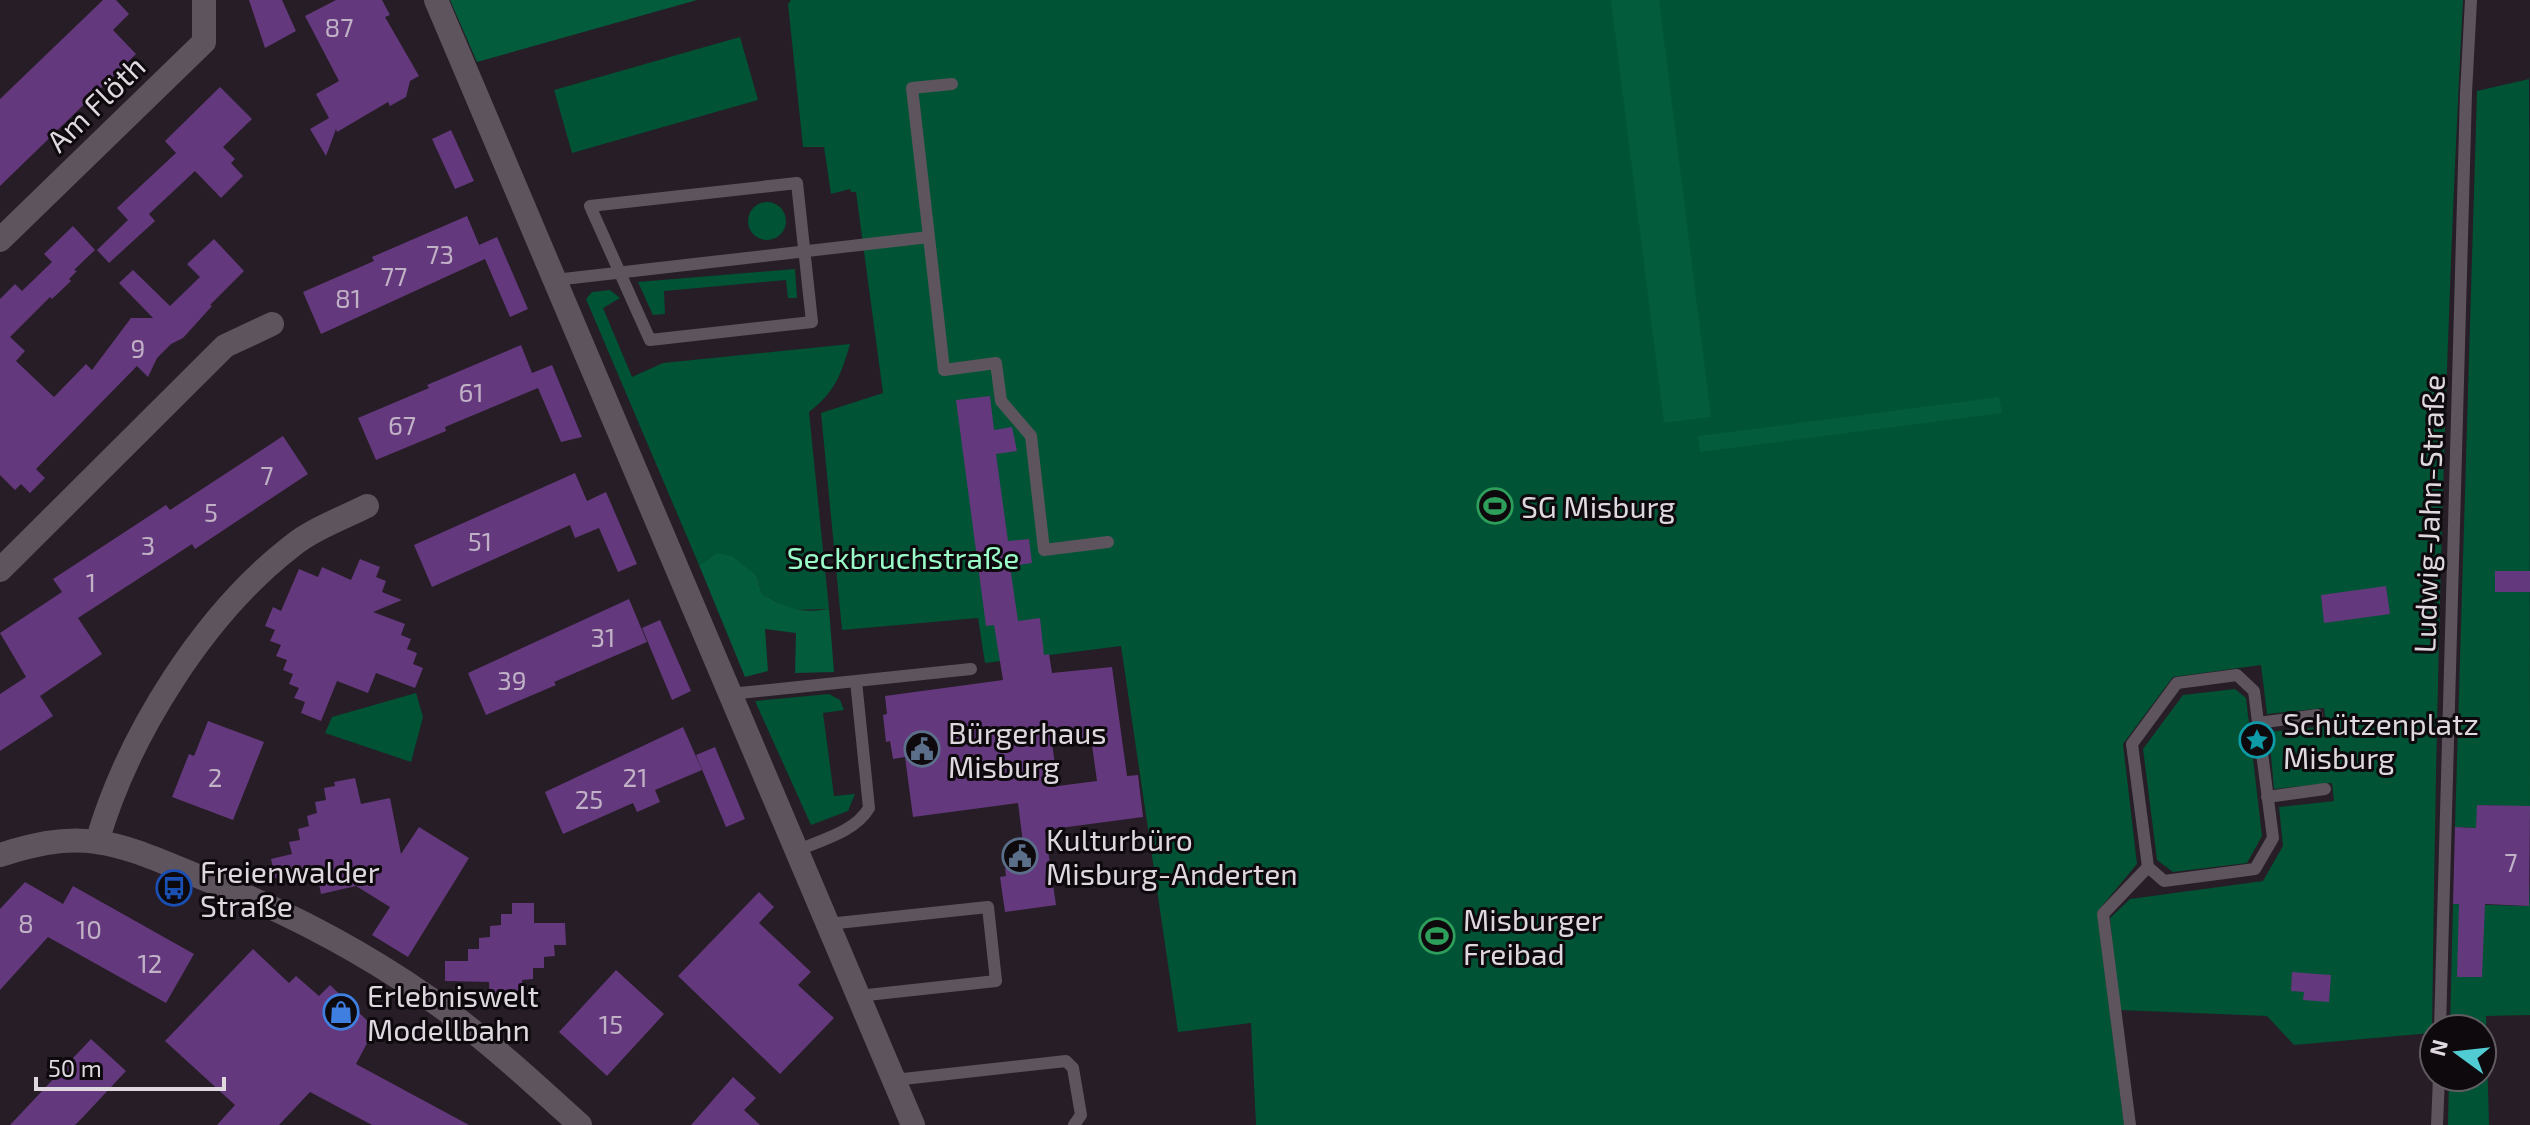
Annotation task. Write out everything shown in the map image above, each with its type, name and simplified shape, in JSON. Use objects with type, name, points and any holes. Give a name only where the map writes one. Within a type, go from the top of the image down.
[{"type":"street","name":"Am Flöth","points":[[0,240],[204,42],[204,0]]},
{"type":"street","points":[[436,0],[913,1125]]},
{"type":"street","points":[[0,570],[225,346],[272,324]]},
{"type":"street","points":[[97,842],[110,800],[132,752],[170,685],[220,618],[273,561],[295,543],[367,506]]},
{"type":"street","points":[[0,855],[41,843],[68,840],[97,842],[164,863],[248,896],[348,946],[454,1016],[580,1125]]},
{"type":"lane","name":"Ludwig-Jahn-Straße","points":[[2440,1013],[2465,109],[2471,0]]},
{"type":"lane","points":[[952,84],[912,88],[944,370],[996,363],[1001,401],[1031,436],[1044,550],[1108,542]]},
{"type":"lane","points":[[797,183],[812,322],[650,340],[620,273],[590,206],[797,183]]},
{"type":"lane","points":[[555,280],[929,237]]},
{"type":"lane","points":[[730,694],[971,669]]},
{"type":"lane","points":[[2237,675],[2254,691],[2267,797],[2273,838],[2255,869],[2164,881],[2148,867],[2132,744],[2177,683],[2237,675]]},
{"type":"lane","points":[[796,851],[851,827],[869,808],[856,681]]},
{"type":"lane","points":[[2258,723],[2317,715]]},
{"type":"lane","points":[[2267,797],[2325,789]]},
{"type":"lane","points":[[2130,1125],[2103,914],[2148,867]]},
{"type":"lane","points":[[828,924],[988,907],[996,981],[858,996]]},
{"type":"lane","points":[[894,1080],[1066,1061],[1073,1068],[1081,1115],[1074,1125]]},
{"type":"lane","points":[[2437,1125],[2438,1093]]},
{"type":"green space","points":[[450,0],[697,0],[477,62]]},
{"type":"green space","name":"Seckbruchstraße","points":[[791,0],[2463,0],[2442,516],[2432,1013],[2418,1013],[2418,1034],[2294,1045],[2267,1016],[2119,1010],[2110,918],[2130,899],[2263,881],[2283,846],[2279,807],[2334,801],[2332,783],[2274,789],[2269,732],[2326,726],[2324,708],[2267,714],[2261,665],[2173,677],[2123,744],[2137,864],[2097,912],[2124,1125],[1256,1125],[1251,1023],[1178,1032],[1121,646],[985,663],[978,618],[842,630],[821,413],[883,393],[856,192],[850,189],[831,194],[824,147],[803,147],[788,4]]},
{"type":"green space","points":[[1611,0],[1659,0],[1711,417],[1664,423]]},
{"type":"green space","points":[[740,37],[758,100],[572,153],[554,90]]},
{"type":"green space","points":[[2529,79],[2530,817],[2510,806],[2478,805],[2477,828],[2455,827],[2477,91]]},
{"type":"green space","points":[[767,202],[780,208],[786,221],[780,234],[767,240],[754,234],[748,221],[754,208]]},
{"type":"green space","points":[[795,269],[797,298],[788,298],[786,280],[664,291],[665,314],[653,315],[638,282]]},
{"type":"green space","points":[[610,290],[620,298],[603,308],[632,377],[663,363],[850,344],[836,382],[809,412],[829,609],[792,610],[762,594],[757,576],[716,553],[699,565],[586,299],[592,292]]},
{"type":"green space","points":[[1999,397],[2002,413],[1700,452],[1698,436]]},
{"type":"green space","points":[[716,553],[732,556],[757,576],[762,594],[779,603],[801,610],[829,609],[834,672],[795,673],[796,633],[765,629],[768,671],[745,677],[699,565]]},
{"type":"green space","points":[[2235,689],[2246,698],[2262,836],[2247,863],[2173,872],[2157,860],[2143,749],[2183,695]]},
{"type":"green space","points":[[416,693],[423,717],[411,762],[325,733],[332,717]]},
{"type":"green space","points":[[829,694],[840,700],[844,710],[823,713],[834,796],[855,794],[848,811],[811,825],[755,701]]},
{"type":"green space","points":[[2530,880],[2530,1015],[2450,1013],[2453,904],[2529,906]]},
{"type":"green space","points":[[2449,1093],[2488,1093],[2489,1125],[2448,1125]]},
{"type":"building","points":[[103,0],[116,0],[129,14],[113,30],[136,54],[0,186],[0,99]]},
{"type":"building","points":[[249,0],[282,0],[296,31],[265,48]]},
{"type":"building","points":[[336,0],[382,0],[390,15],[385,17],[419,76],[410,81],[406,97],[390,106],[388,102],[337,132],[336,129],[326,156],[310,129],[329,118],[316,94],[339,81],[305,16]]},
{"type":"building","points":[[220,87],[252,119],[223,147],[235,159],[231,163],[243,176],[221,198],[195,171],[149,214],[155,221],[109,263],[97,250],[128,220],[117,208],[176,153],[165,141]]},
{"type":"building","points":[[451,130],[474,181],[455,189],[432,139]]},
{"type":"building","points":[[467,216],[485,259],[321,334],[303,292],[374,261],[372,257]]},
{"type":"building","points":[[73,226],[95,250],[74,270],[77,271],[69,279],[71,281],[52,299],[50,297],[10,337],[25,351],[16,361],[54,397],[86,364],[92,370],[131,318],[153,318],[119,283],[133,270],[170,306],[200,277],[187,264],[214,239],[244,271],[183,338],[171,344],[157,358],[148,377],[137,366],[36,469],[45,478],[30,493],[21,484],[15,490],[0,475],[0,299],[15,284],[22,291],[52,262],[44,254]]},
{"type":"building","points":[[497,237],[528,309],[510,317],[479,245]]},
{"type":"building","points":[[521,345],[532,373],[552,365],[582,437],[561,442],[538,388],[376,460],[358,418]]},
{"type":"building","points":[[990,396],[994,430],[1012,427],[1017,451],[996,454],[1008,541],[1029,539],[1032,563],[1010,566],[1018,621],[1040,618],[1044,655],[1049,654],[1052,673],[1112,667],[1127,776],[1138,775],[1143,817],[1045,830],[1056,905],[1005,912],[1000,877],[1006,876],[1005,868],[1017,867],[1014,844],[1023,843],[1018,803],[913,817],[905,757],[893,759],[890,741],[886,742],[883,715],[887,714],[885,696],[1003,680],[994,625],[986,626],[956,400]],"holes":[[[1091,738],[1097,781],[1058,786],[1052,743]]]},
{"type":"building","points":[[283,436],[308,474],[195,549],[192,544],[78,618],[102,654],[40,696],[53,716],[0,751],[0,694],[26,677],[0,633],[62,592],[53,579],[166,505],[170,510]]},
{"type":"building","points":[[575,473],[587,501],[606,492],[637,564],[618,572],[599,528],[575,538],[570,525],[432,587],[414,545]]},
{"type":"building","points":[[360,559],[380,567],[376,577],[386,581],[382,592],[402,600],[373,612],[405,624],[401,635],[411,639],[407,649],[417,653],[413,664],[423,668],[415,688],[376,673],[368,693],[337,681],[321,721],[301,713],[305,702],[294,698],[299,688],[289,684],[293,674],[283,670],[287,660],[276,656],[281,645],[270,641],[275,630],[265,626],[273,607],[281,611],[299,569],[318,577],[322,567],[351,580]]},
{"type":"building","points":[[2495,571],[2530,571],[2530,592],[2495,592]]},
{"type":"building","points":[[2386,586],[2390,614],[2324,623],[2321,595]]},
{"type":"building","points":[[629,599],[647,642],[486,715],[468,673]]},
{"type":"building","points":[[660,620],[691,691],[672,700],[642,628]]},
{"type":"building","points":[[208,721],[264,742],[233,820],[172,797],[189,754],[194,756]]},
{"type":"building","points":[[683,727],[702,770],[655,790],[660,802],[637,812],[633,803],[563,834],[545,792]]},
{"type":"building","points":[[715,747],[745,819],[726,827],[696,755]]},
{"type":"building","points":[[355,778],[361,804],[390,798],[401,854],[419,827],[469,858],[408,957],[372,935],[390,907],[356,886],[321,894],[316,869],[275,878],[271,859],[292,854],[289,842],[300,840],[298,829],[309,826],[307,816],[317,813],[315,802],[326,800],[324,788],[335,786],[334,782]]},
{"type":"building","points":[[2477,805],[2530,806],[2529,906],[2485,904],[2482,977],[2457,977],[2459,904],[2453,904],[2455,827],[2476,828]]},
{"type":"building","points":[[25,882],[63,904],[73,886],[194,954],[166,1003],[48,937],[0,990],[0,909]]},
{"type":"building","points":[[759,892],[774,907],[759,923],[811,972],[798,985],[834,1018],[780,1074],[678,976]]},
{"type":"building","points":[[512,903],[534,903],[534,923],[565,923],[566,945],[554,945],[555,956],[544,957],[544,968],[533,968],[533,979],[522,980],[522,991],[511,991],[511,1002],[490,1003],[489,982],[445,981],[445,961],[468,961],[468,949],[479,949],[479,938],[490,937],[490,926],[501,925],[501,914],[512,914]]},
{"type":"building","points":[[253,949],[289,983],[296,976],[319,996],[330,985],[375,1028],[356,1064],[469,1125],[372,1125],[310,1092],[279,1125],[217,1125],[235,1105],[165,1041]]},
{"type":"building","points":[[616,970],[664,1014],[607,1076],[559,1032]]},
{"type":"building","points":[[2292,972],[2331,975],[2329,1002],[2303,1000],[2304,992],[2291,991]]},
{"type":"building","points":[[91,1039],[126,1071],[84,1116],[75,1125],[10,1125]]},
{"type":"building","points":[[733,1077],[756,1098],[744,1110],[760,1125],[691,1125]]},
{"type":"place","name":"SG Misburg","points":[[1495,506]]},
{"type":"place","name":"Schützenplatz Misburg","points":[[2257,740]]},
{"type":"place","name":"Bürgerhaus Misburg","points":[[922,749]]},
{"type":"place","name":"Kulturbüro Misburg-Anderten","points":[[1020,856]]},
{"type":"place","name":"Freienwalder Straße","points":[[174,888]]},
{"type":"place","name":"Misburger Freibad","points":[[1437,936]]},
{"type":"place","name":"Erlebniswelt Modellbahn","points":[[341,1012]]}]
